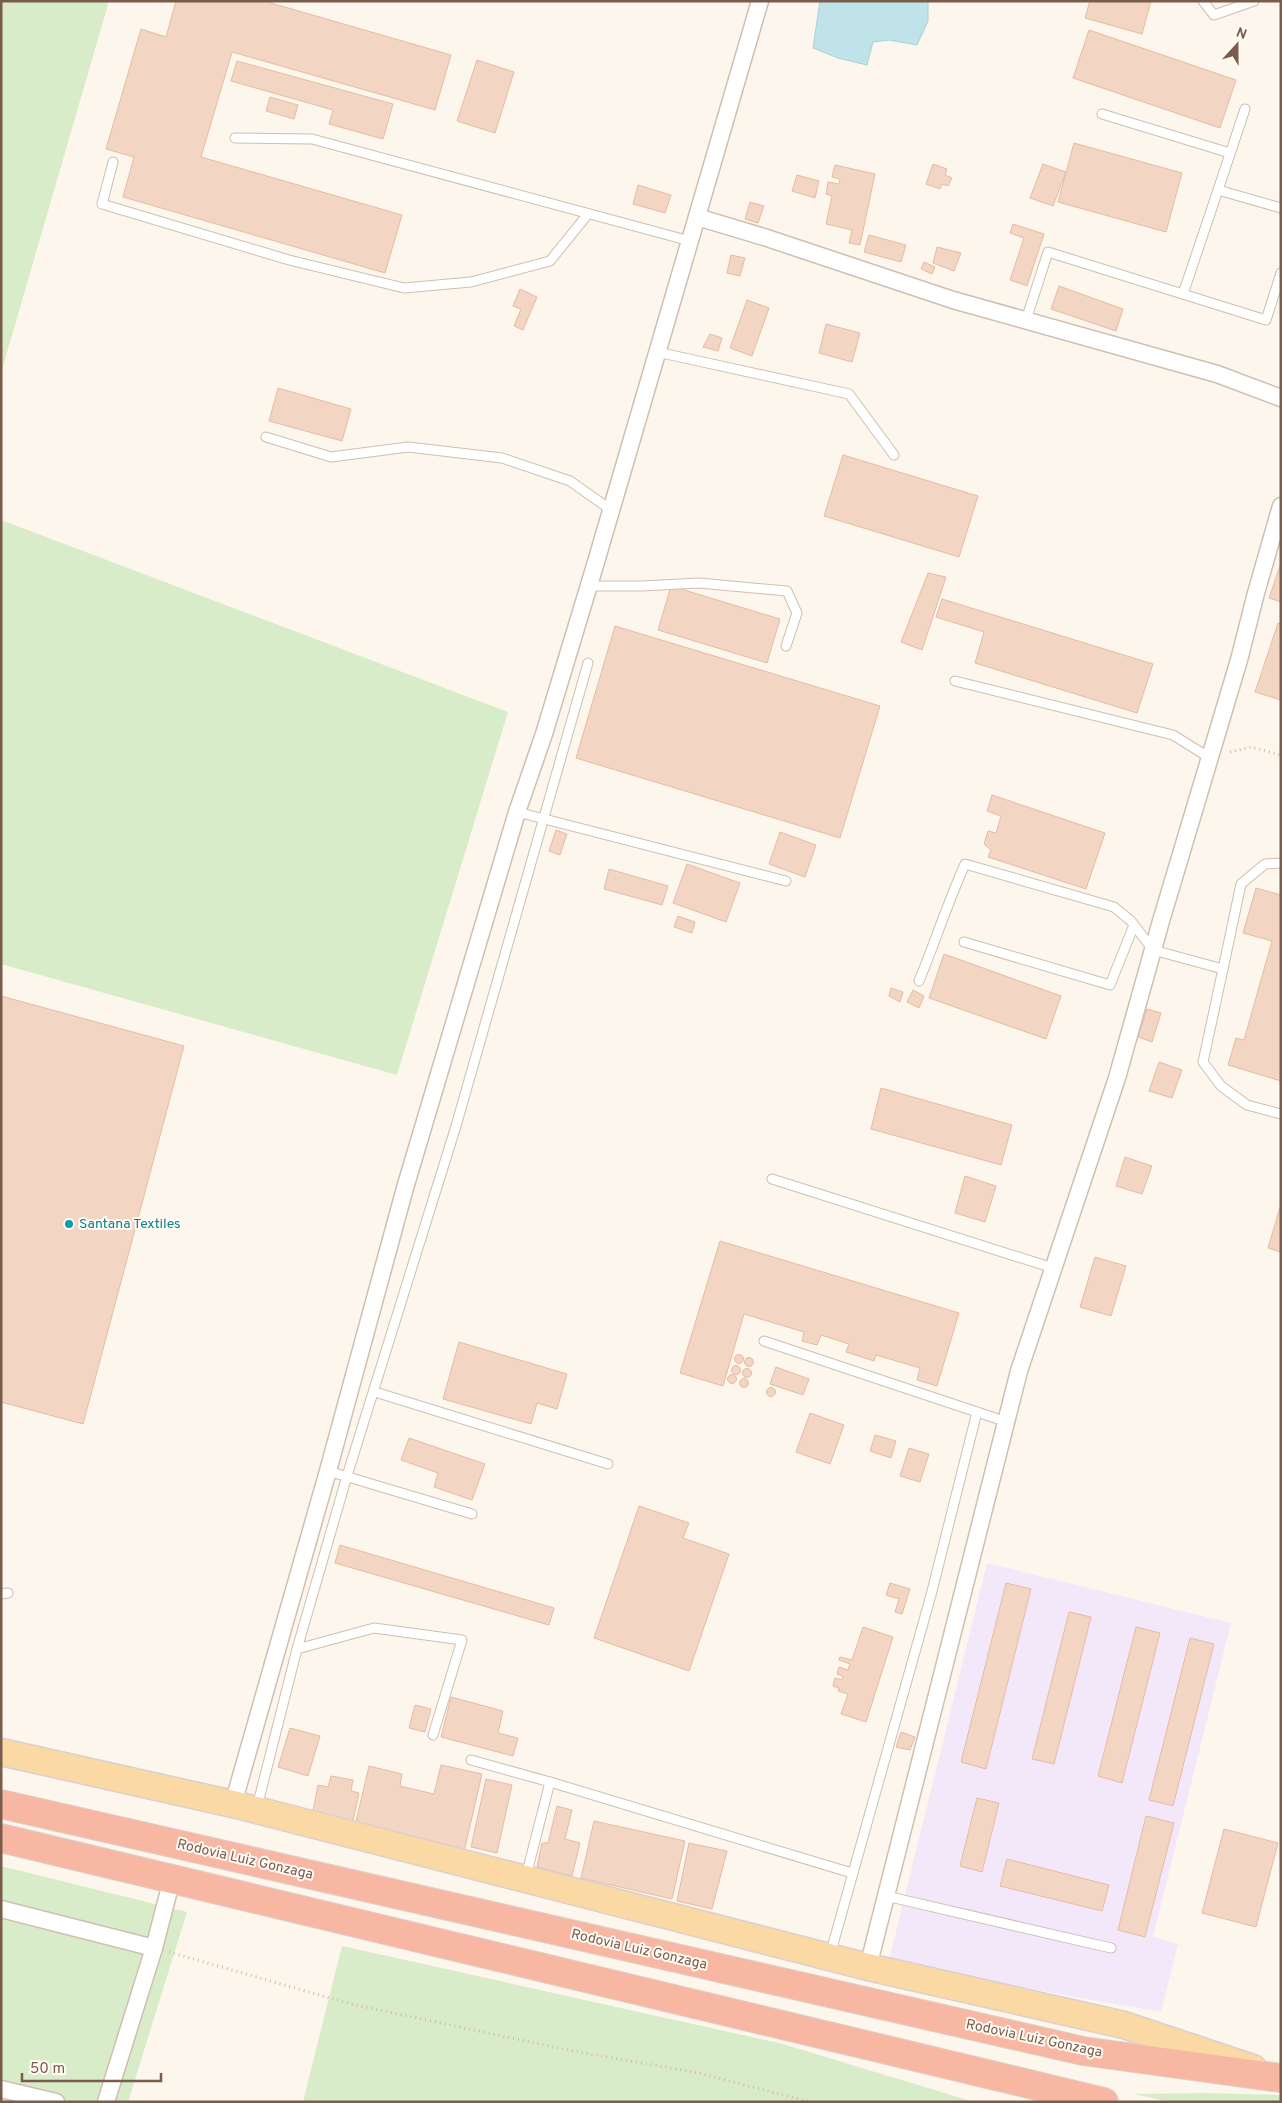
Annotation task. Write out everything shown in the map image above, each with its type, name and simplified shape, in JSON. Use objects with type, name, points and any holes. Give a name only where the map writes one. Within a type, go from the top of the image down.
[{"type":"highway","name":"Rodovia Luiz Gonzaga","points":[[1,1804],[1083,2051],[1281,2078]]},
{"type":"highway","points":[[1,1838],[1104,2102]]},
{"type":"main road","points":[[1,1752],[245,1806],[829,1958],[1124,2025],[1216,2054],[1281,2078]]},
{"type":"street","points":[[245,1806],[328,1471],[405,1188],[517,812],[544,734],[589,586],[760,1]]},
{"type":"street","points":[[697,217],[764,237],[953,300],[1217,374],[1281,398]]},
{"type":"street","points":[[868,1967],[1019,1371],[1118,1078],[1153,950],[1239,660],[1281,506]]},
{"type":"street","points":[[106,2102],[154,1948],[172,1879]]},
{"type":"street","points":[[1,1908],[154,1948]]},
{"type":"street","points":[[1,2088],[56,2102]]},
{"type":"lane","points":[[1203,1],[1214,15],[1254,1]]},
{"type":"lane","points":[[1183,294],[1245,109]]},
{"type":"lane","points":[[1102,114],[1230,153]]},
{"type":"lane","points":[[235,138],[312,139],[690,242]]},
{"type":"lane","points":[[113,162],[102,204],[289,260],[404,288],[472,282],[550,261],[588,214]]},
{"type":"lane","points":[[1218,190],[1281,208]]},
{"type":"lane","points":[[1026,320],[1048,252],[1266,320],[1281,273]]},
{"type":"lane","points":[[658,352],[849,394],[894,455]]},
{"type":"lane","points":[[266,437],[331,457],[408,447],[502,458],[570,481],[611,510]]},
{"type":"lane","points":[[589,586],[699,583],[787,591],[797,613],[786,646]]},
{"type":"lane","points":[[245,1806],[297,1649],[347,1476],[375,1392],[456,1126],[588,663]]},
{"type":"lane","points":[[955,681],[1173,735],[1210,758]]},
{"type":"lane","points":[[517,812],[786,881]]},
{"type":"lane","points":[[919,981],[933,948],[948,901],[965,864],[1114,907],[1134,925],[1153,950],[1223,968]]},
{"type":"lane","points":[[1281,864],[1265,864],[1241,884],[1203,1062],[1221,1086],[1247,1105],[1281,1114]]},
{"type":"lane","points":[[964,942],[1110,985],[1134,925]]},
{"type":"lane","points":[[772,1179],[1053,1268]]},
{"type":"lane","points":[[764,1342],[1007,1422]]},
{"type":"lane","points":[[375,1392],[608,1464]]},
{"type":"lane","points":[[829,1958],[929,1605],[977,1412]]},
{"type":"lane","points":[[328,1471],[472,1514]]},
{"type":"lane","points":[[297,1649],[374,1628],[462,1640],[433,1735]]},
{"type":"lane","points":[[471,1760],[550,1782],[852,1874]]},
{"type":"lane","points":[[525,1879],[550,1782]]},
{"type":"lane","points":[[886,1896],[1111,1948]]},
{"type":"path","points":[[1210,758],[1251,747],[1281,755]]},
{"type":"path","points":[[154,1948],[351,2004],[573,2051],[699,2073],[810,2102]]},
{"type":"shaded area","points":[[987,1563],[1231,1623],[1153,1937],[1178,1944],[1161,2012],[888,1964]]},
{"type":"green space","points":[[1,1],[109,1],[1,373]]},
{"type":"green space","points":[[1,520],[508,712],[397,1075],[1,964]]},
{"type":"green space","points":[[1,1866],[187,1912],[128,2102],[1,2102]]},
{"type":"green space","points":[[342,1946],[783,2044],[974,2102],[303,2102]]},
{"type":"green space","points":[[1134,2094],[1281,2095],[1281,2102],[1170,2102]]},
{"type":"water","points":[[820,1],[928,1],[928,21],[917,45],[889,40],[873,42],[867,65],[838,58],[813,48]]},
{"type":"building","points":[[176,1],[264,1],[451,55],[435,110],[232,52],[201,157],[402,215],[385,273],[123,197],[134,157],[106,149],[141,29],[166,37]]},
{"type":"building","points":[[1090,1],[1151,1],[1142,34],[1085,18]]},
{"type":"building","points":[[1089,30],[1236,80],[1220,128],[1073,78]]},
{"type":"building","points":[[477,60],[514,72],[495,133],[457,121]]},
{"type":"building","points":[[237,61],[393,104],[383,139],[329,124],[333,110],[231,81]]},
{"type":"building","points":[[270,97],[298,105],[294,119],[266,111]]},
{"type":"building","points":[[1074,143],[1182,173],[1166,232],[1058,202]]},
{"type":"building","points":[[933,164],[947,169],[945,175],[952,178],[948,186],[942,184],[940,189],[926,184]]},
{"type":"building","points":[[1043,164],[1066,172],[1053,206],[1030,198]]},
{"type":"building","points":[[835,165],[875,174],[860,245],[849,243],[852,230],[826,224],[832,196],[826,194],[828,182],[839,184],[840,179],[832,177]]},
{"type":"building","points":[[797,175],[819,181],[815,198],[792,191]]},
{"type":"building","points":[[638,185],[671,195],[665,213],[633,204]]},
{"type":"building","points":[[750,202],[764,206],[758,223],[745,219]]},
{"type":"building","points":[[1013,224],[1044,234],[1027,286],[1010,280],[1024,238],[1010,233]]},
{"type":"building","points":[[869,235],[906,245],[901,262],[864,252]]},
{"type":"building","points":[[937,247],[961,253],[954,271],[933,263]]},
{"type":"building","points":[[731,255],[745,258],[740,276],[727,273]]},
{"type":"building","points":[[924,262],[935,267],[932,274],[921,269]]},
{"type":"building","points":[[1059,286],[1123,309],[1116,331],[1051,309]]},
{"type":"building","points":[[520,289],[537,297],[523,330],[514,326],[521,309],[513,306]]},
{"type":"building","points":[[747,300],[769,308],[752,356],[730,348]]},
{"type":"building","points":[[826,324],[860,333],[852,362],[819,353]]},
{"type":"building","points":[[710,334],[722,338],[718,351],[703,347]]},
{"type":"building","points":[[278,388],[351,409],[342,441],[269,421]]},
{"type":"building","points":[[843,455],[978,496],[959,557],[824,516]]},
{"type":"building","points":[[1281,563],[1281,602],[1269,598]]},
{"type":"building","points":[[928,573],[946,577],[922,650],[901,642]]},
{"type":"building","points":[[671,586],[780,619],[767,663],[658,630]]},
{"type":"building","points":[[942,599],[1153,664],[1137,713],[975,663],[984,632],[936,617]]},
{"type":"building","points":[[1278,623],[1281,624],[1281,700],[1255,692]]},
{"type":"building","points":[[615,626],[880,706],[840,838],[576,758]]},
{"type":"building","points":[[992,795],[1105,833],[1086,889],[988,857],[991,850],[984,844],[988,831],[996,833],[1001,816],[987,811]]},
{"type":"building","points":[[556,830],[567,834],[560,855],[549,851]]},
{"type":"building","points":[[780,832],[816,845],[805,877],[769,864]]},
{"type":"building","points":[[687,864],[740,883],[726,922],[673,903]]},
{"type":"building","points":[[609,869],[668,886],[662,905],[604,889]]},
{"type":"building","points":[[1256,888],[1281,895],[1281,1081],[1228,1065],[1236,1038],[1244,1040],[1272,941],[1243,933]]},
{"type":"building","points":[[678,916],[695,922],[692,933],[674,927]]},
{"type":"building","points":[[944,954],[1061,996],[1046,1039],[929,998]]},
{"type":"building","points":[[891,988],[903,992],[900,1002],[889,996]]},
{"type":"building","points":[[913,990],[924,996],[919,1008],[907,1002]]},
{"type":"building","name":"Santana Textiles","points":[[1,996],[184,1046],[83,1424],[1,1402]]},
{"type":"building","points":[[1147,1009],[1161,1013],[1152,1042],[1138,1037]]},
{"type":"building","points":[[1159,1062],[1182,1070],[1172,1098],[1149,1091]]},
{"type":"building","points":[[881,1088],[1012,1125],[1001,1165],[871,1129]]},
{"type":"building","points":[[1125,1157],[1152,1166],[1142,1194],[1116,1186]]},
{"type":"building","points":[[965,1176],[996,1186],[985,1222],[955,1213]]},
{"type":"building","points":[[1281,1204],[1281,1252],[1268,1248]]},
{"type":"building","points":[[720,1241],[959,1313],[937,1386],[917,1380],[920,1368],[876,1355],[874,1361],[846,1352],[849,1344],[821,1335],[817,1345],[802,1341],[804,1332],[744,1314],[723,1386],[680,1373]]},
{"type":"building","points":[[1095,1257],[1126,1266],[1111,1316],[1080,1307]]},
{"type":"building","points":[[459,1342],[567,1374],[557,1409],[537,1403],[531,1424],[443,1399]]},
{"type":"building","points":[[739,1354],[744,1359],[739,1364],[734,1359]]},
{"type":"building","points":[[749,1357],[754,1362],[749,1367],[744,1362]]},
{"type":"building","points":[[736,1365],[741,1370],[736,1375],[731,1370]]},
{"type":"building","points":[[776,1367],[809,1379],[803,1395],[770,1384]]},
{"type":"building","points":[[747,1368],[752,1373],[747,1378],[742,1373]]},
{"type":"building","points":[[732,1375],[736,1379],[732,1383],[728,1379]]},
{"type":"building","points":[[744,1378],[749,1383],[744,1388],[739,1383]]},
{"type":"building","points":[[771,1388],[775,1392],[771,1396],[767,1392]]},
{"type":"building","points":[[810,1413],[844,1425],[830,1464],[796,1452]]},
{"type":"building","points":[[875,1435],[896,1441],[891,1458],[870,1451]]},
{"type":"building","points":[[409,1438],[485,1464],[472,1500],[434,1487],[438,1473],[401,1460]]},
{"type":"building","points":[[909,1448],[929,1454],[920,1482],[900,1476]]},
{"type":"building","points":[[639,1506],[689,1523],[683,1538],[729,1554],[689,1671],[594,1638]]},
{"type":"building","points":[[340,1545],[554,1608],[549,1625],[335,1563]]},
{"type":"building","points":[[890,1583],[910,1589],[902,1614],[895,1612],[899,1599],[886,1595]]},
{"type":"building","points":[[1006,1583],[1031,1589],[986,1769],[961,1762]]},
{"type":"building","points":[[1069,1612],[1091,1617],[1054,1764],[1032,1759]]},
{"type":"building","points":[[863,1627],[893,1637],[866,1722],[841,1714],[848,1694],[838,1691],[839,1688],[833,1686],[835,1678],[842,1680],[843,1676],[837,1674],[839,1667],[848,1670],[850,1664],[839,1660],[840,1657],[852,1660]]},
{"type":"building","points":[[1136,1627],[1160,1633],[1122,1783],[1098,1776]]},
{"type":"building","points":[[1190,1638],[1214,1644],[1173,1806],[1149,1800]]},
{"type":"building","points":[[451,1697],[503,1711],[498,1733],[518,1738],[513,1756],[441,1737]]},
{"type":"building","points":[[415,1705],[431,1709],[425,1732],[409,1728]]},
{"type":"building","points":[[290,1728],[320,1736],[308,1776],[278,1767]]},
{"type":"building","points":[[901,1732],[915,1737],[910,1750],[896,1747]]},
{"type":"building","points":[[441,1765],[482,1774],[463,1856],[354,1830],[369,1766],[402,1774],[400,1786],[434,1794]]},
{"type":"building","points":[[331,1776],[353,1780],[351,1791],[359,1793],[352,1825],[312,1816],[318,1785],[328,1787]]},
{"type":"building","points":[[486,1779],[512,1785],[497,1853],[471,1847]]},
{"type":"building","points":[[977,1798],[999,1803],[982,1872],[960,1866]]},
{"type":"building","points":[[557,1806],[572,1810],[565,1839],[580,1843],[572,1876],[537,1867],[542,1843],[548,1843]]},
{"type":"building","points":[[1146,1816],[1174,1823],[1145,1937],[1118,1930]]},
{"type":"building","points":[[594,1821],[685,1841],[672,1899],[581,1878]]},
{"type":"building","points":[[1224,1829],[1278,1843],[1256,1927],[1202,1913]]},
{"type":"building","points":[[689,1843],[727,1851],[712,1909],[677,1901]]},
{"type":"building","points":[[1007,1859],[1109,1885],[1102,1911],[1000,1886]]},
{"type":"place","name":"Santana Textiles","points":[[69,1224]]}]
